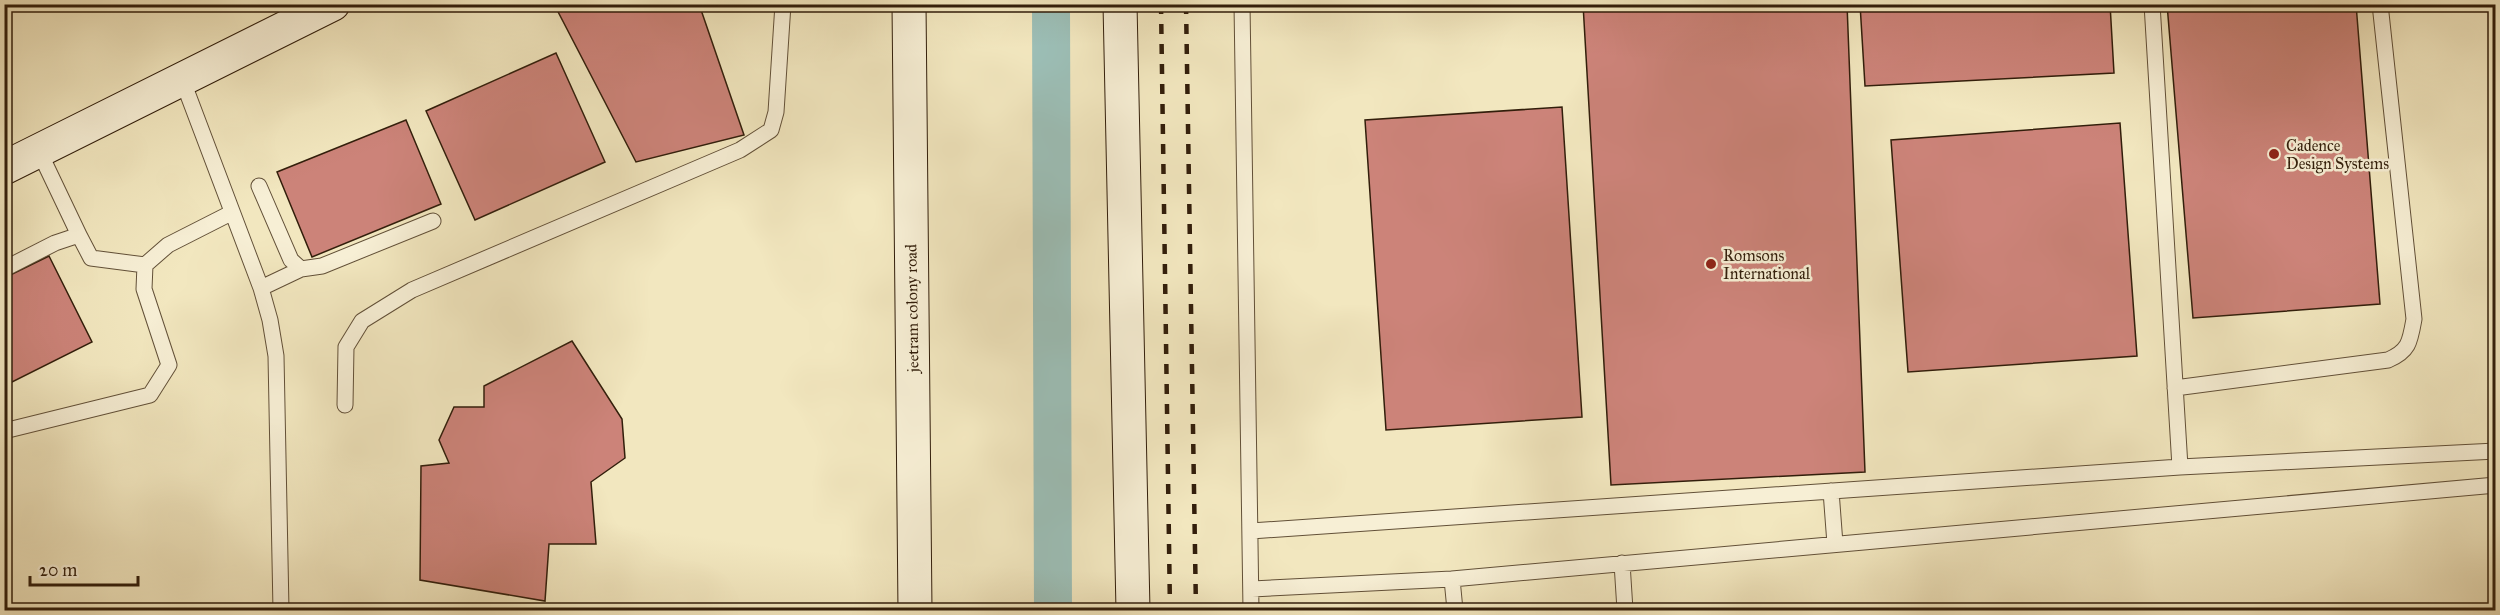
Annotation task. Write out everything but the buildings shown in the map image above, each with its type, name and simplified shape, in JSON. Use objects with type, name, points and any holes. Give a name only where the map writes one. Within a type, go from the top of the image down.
[{"type":"street","points":[[4,168],[333,4]]},
{"type":"street","name":"jeetram colony road","points":[[909,4],[915,610]]},
{"type":"street","points":[[1120,4],[1132,610]]},
{"type":"lane","points":[[345,405],[346,347],[362,321],[412,290],[740,150],[771,130],[776,112],[783,4]]},
{"type":"lane","points":[[1242,4],[1251,610]]},
{"type":"lane","points":[[2152,4],[2180,467]]},
{"type":"lane","points":[[2175,388],[2388,360],[2402,354],[2411,337],[2414,319],[2380,4]]},
{"type":"lane","points":[[182,79],[261,288],[270,320],[276,356],[281,610]]},
{"type":"lane","points":[[39,151],[91,258],[146,265]]},
{"type":"lane","points":[[259,186],[291,260],[301,269]]},
{"type":"lane","points":[[4,431],[150,395],[169,365],[144,289],[146,265],[168,244],[231,213]]},
{"type":"lane","points":[[261,288],[301,269],[322,266],[434,221]]},
{"type":"lane","points":[[4,269],[55,243],[79,235]]},
{"type":"lane","points":[[1251,531],[2180,467],[2496,451]]},
{"type":"lane","points":[[1252,589],[1452,579],[2496,485]]},
{"type":"lane","points":[[1831,491],[1835,544]]},
{"type":"lane","points":[[1622,563],[1625,610]]},
{"type":"lane","points":[[1452,579],[1455,610]]},
{"type":"waterway","points":[[1051,4],[1053,610]]},
{"type":"railway","points":[[1161,4],[1170,610]]},
{"type":"railway","points":[[1186,4],[1196,610]]},
{"type":"place","name":"Cadence Design Systems","points":[[2274,154]]},
{"type":"place","name":"Romsons International","points":[[1711,264]]}]
